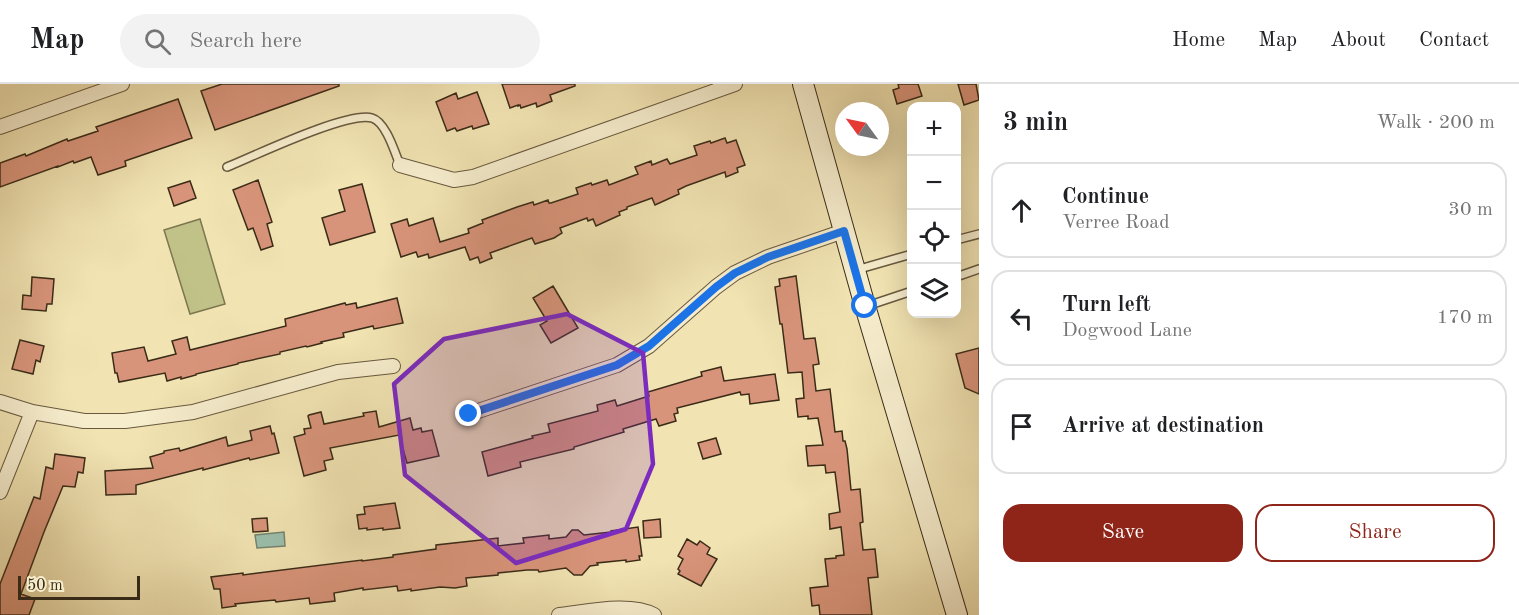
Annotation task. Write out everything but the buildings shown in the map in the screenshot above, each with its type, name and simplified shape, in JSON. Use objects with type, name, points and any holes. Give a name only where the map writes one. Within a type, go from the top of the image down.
[{"type":"main road","points":[[803,84],[865,306],[957,615]]},
{"type":"street","points":[[0,127],[122,84]]},
{"type":"street","points":[[400,165],[453,180],[473,177],[735,84]]},
{"type":"street","points":[[469,414],[617,365],[649,346],[735,273],[768,257],[844,231]]},
{"type":"street","points":[[0,402],[32,412],[84,421],[125,421],[193,412],[338,372],[393,366]]},
{"type":"street","points":[[0,492],[32,412]]},
{"type":"street","points":[[559,615],[621,608],[654,615]]},
{"type":"lane","points":[[227,167],[314,130],[355,118],[372,118],[381,124],[400,165]]},
{"type":"lane","points":[[961,239],[979,234]]},
{"type":"lane","points":[[855,270],[907,255]]},
{"type":"lane","points":[[961,276],[979,269]]},
{"type":"lane","points":[[865,306],[907,293]]},
{"type":"highlighted area","points":[[567,314],[643,353],[653,464],[626,529],[516,563],[405,475],[394,384],[444,339]]},
{"type":"green space","points":[[200,219],[225,304],[190,314],[164,230]]},
{"type":"shaded area","points":[[284,532],[285,546],[257,548],[255,535]]},
{"type":"route","points":[[469,414],[617,365],[649,346],[735,273],[768,257],[844,231],[865,306]]}]
